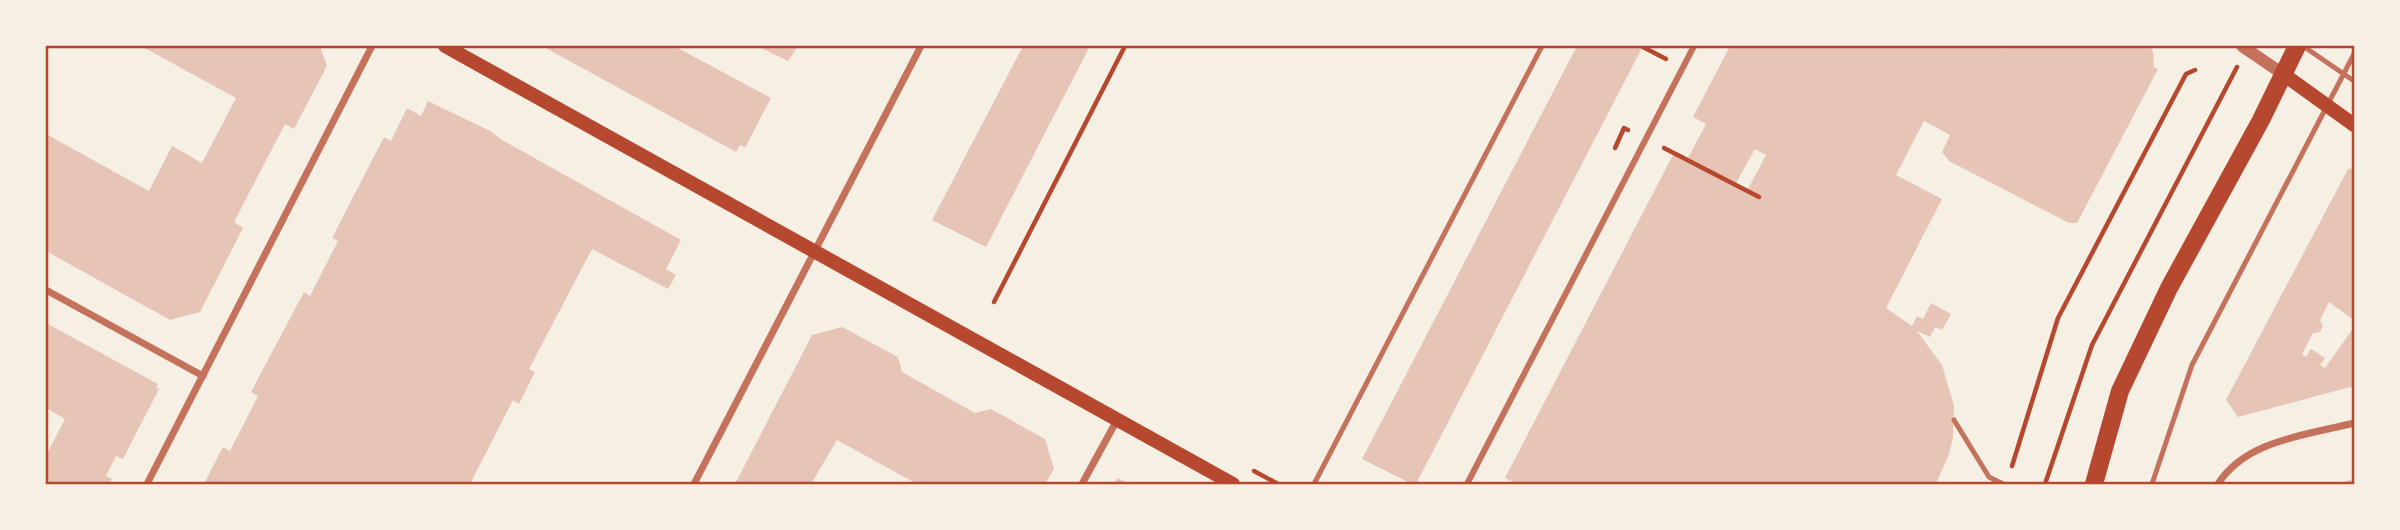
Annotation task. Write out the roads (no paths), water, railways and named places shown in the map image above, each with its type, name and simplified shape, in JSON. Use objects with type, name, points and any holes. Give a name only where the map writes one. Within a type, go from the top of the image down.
[{"type":"main road","points":[[445,46],[1233,485]]},
{"type":"main road","points":[[2094,485],[2120,391],[2169,288],[2297,46]]},
{"type":"main road","points":[[2283,74],[2354,125]]},
{"type":"street","points":[[147,485],[372,46]]},
{"type":"street","points":[[694,485],[921,46]]},
{"type":"street","points":[[1467,485],[1694,46]]},
{"type":"street","points":[[2245,47],[2283,74]]},
{"type":"street","points":[[46,290],[203,376]]},
{"type":"street","points":[[1082,485],[1117,420]]},
{"type":"street","points":[[2218,485],[2236,461],[2259,449],[2354,423]]},
{"type":"lane","points":[[1314,485],[1542,46]]},
{"type":"lane","points":[[2303,46],[2354,81]]},
{"type":"lane","points":[[2152,485],[2192,365],[2354,54]]},
{"type":"lane","points":[[1954,420],[1989,477],[2003,485]]}]
